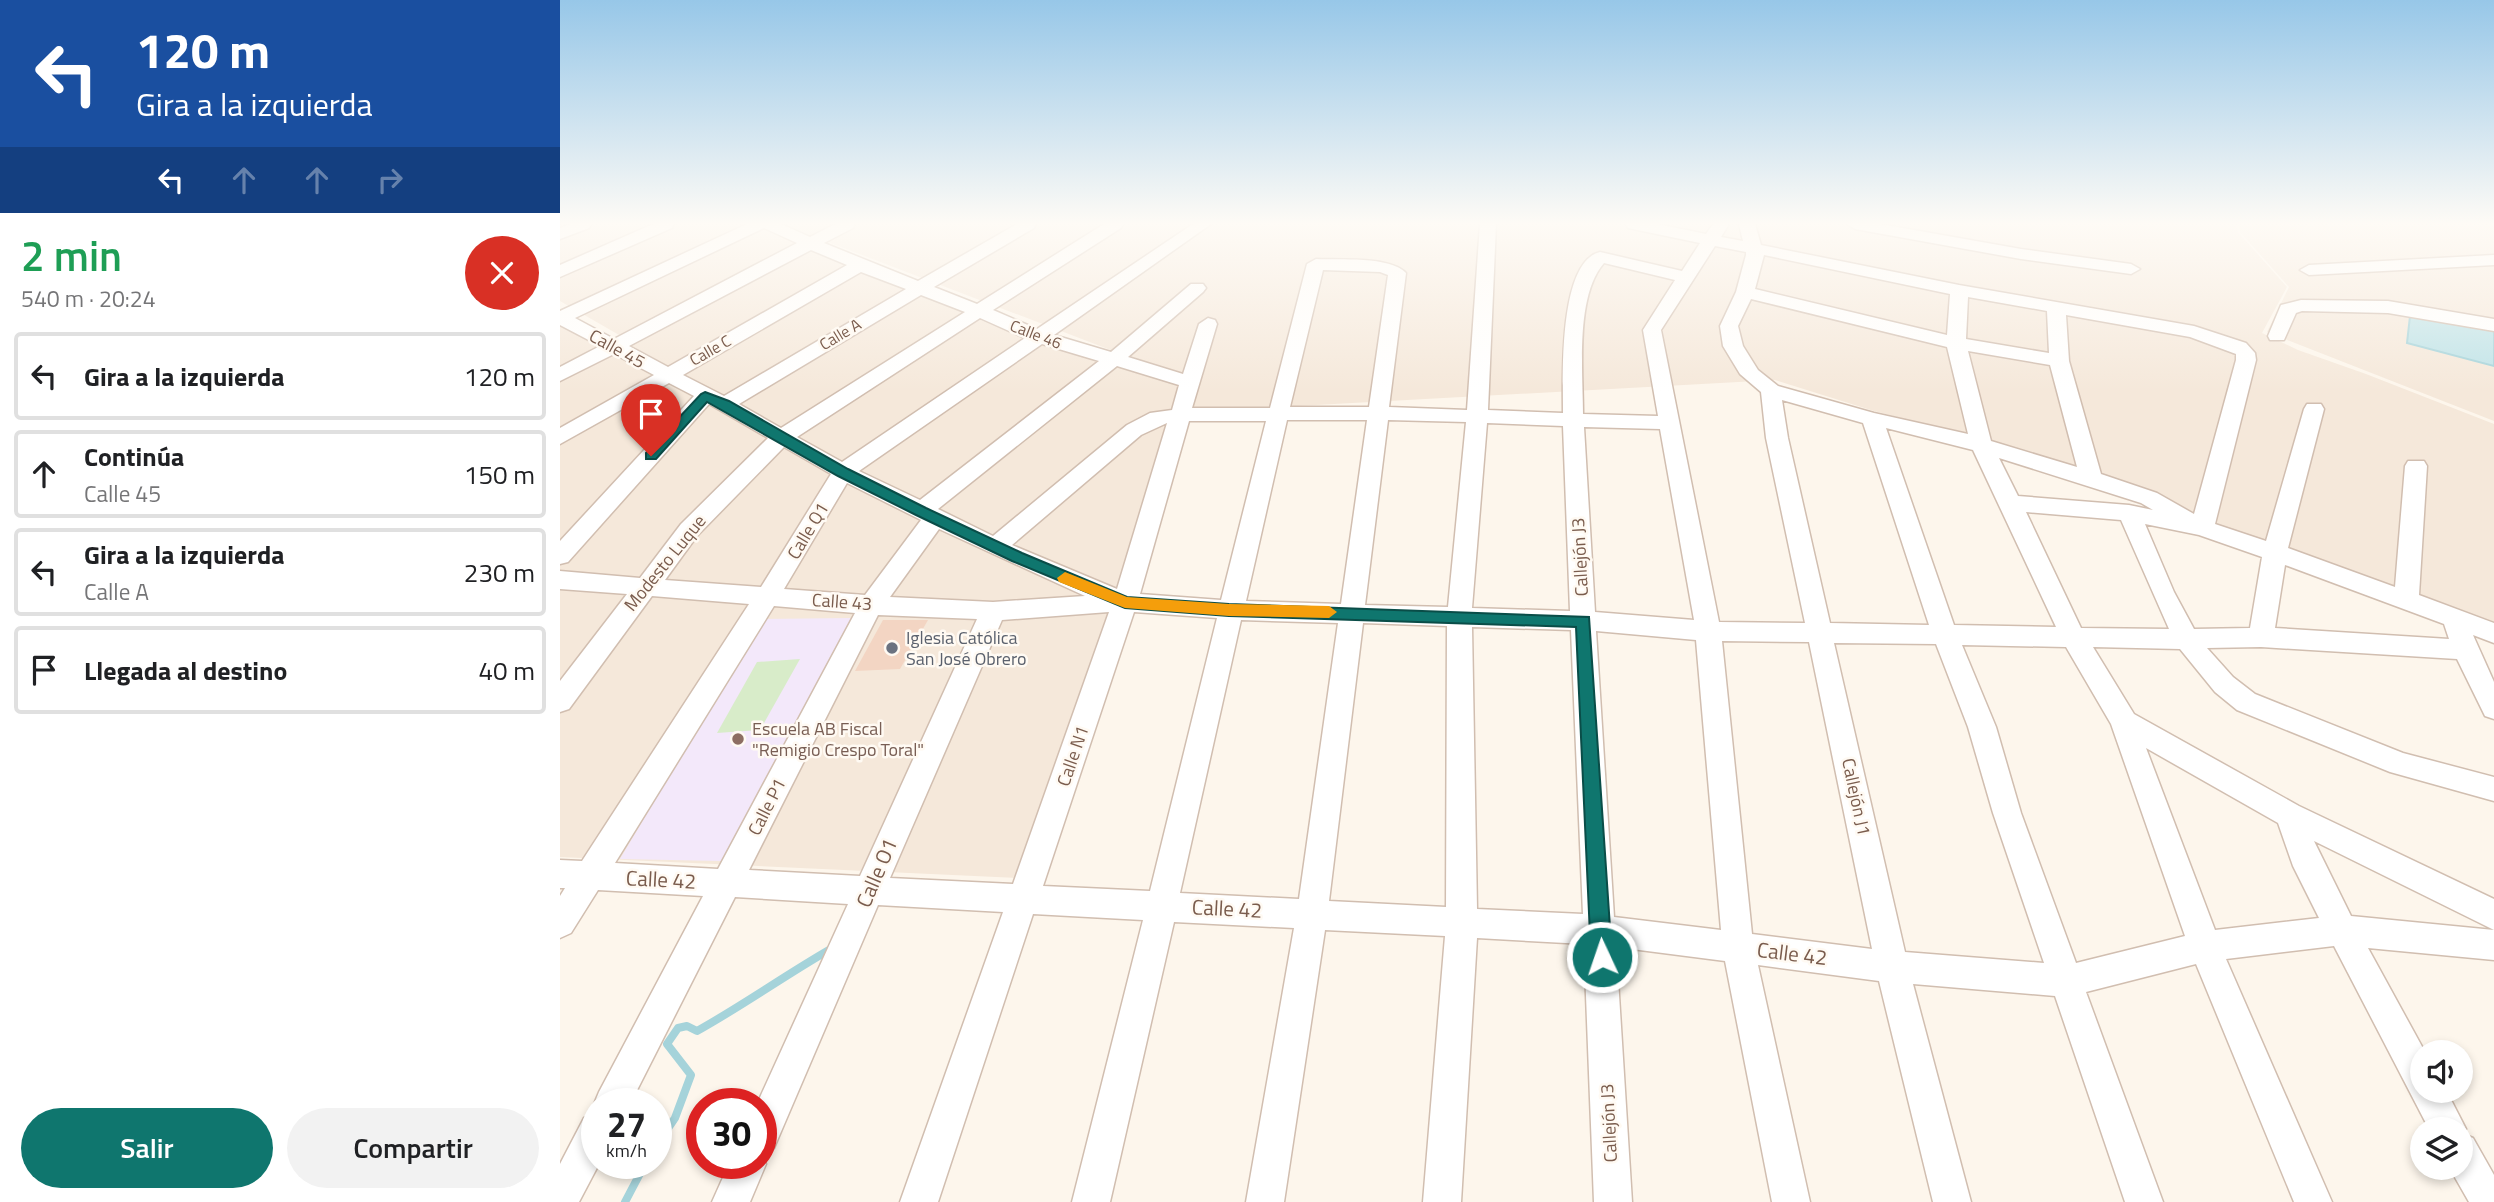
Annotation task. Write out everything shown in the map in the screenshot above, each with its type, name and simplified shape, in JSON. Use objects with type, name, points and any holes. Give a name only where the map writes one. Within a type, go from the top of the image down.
[{"type":"street","points":[[560,318],[641,280]]},
{"type":"street","points":[[560,375],[738,280]]},
{"type":"street","name":"Calle C","points":[[562,437],[834,280]]},
{"type":"street","name":"Calle 46","points":[[900,280],[1039,337],[1113,360]]},
{"type":"street","name":"Calle A","points":[[560,556],[715,400],[931,280]]},
{"type":"street","name":"Modesto Luque","points":[[560,701],[688,530],[782,437],[1027,280]]},
{"type":"street","name":"Calle Q1","points":[[560,923],[768,597],[843,472],[1122,280]]},
{"type":"street","points":[[1091,1202],[1164,905],[1229,610],[1312,280]]},
{"type":"street","points":[[1265,1202],[1312,914],[1396,280]]},
{"type":"street","points":[[1442,1202],[1462,922],[1460,618],[1484,280]]},
{"type":"street","name":"Callejón J3","points":[[1584,280],[1577,301],[1573,420],[1613,1202]]},
{"type":"street","points":[[1682,280],[1652,330],[1708,631],[1738,947],[1791,1202]]},
{"type":"street","points":[[1748,280],[1729,327],[1733,346],[1750,374],[1771,390],[1872,419],[1981,444],[2091,478],[2173,508],[2202,528]]},
{"type":"street","points":[[1912,280],[2056,309],[2194,332],[2228,341],[2245,353],[2202,528]]},
{"type":"street","name":"Calle P1","points":[[619,1088],[871,605],[928,515],[1197,288]]},
{"type":"street","points":[[1959,290],[1956,343],[1981,444],[2072,635],[2124,722],[2151,803],[2206,946],[2313,1202]]},
{"type":"street","points":[[1745,292],[1956,343],[2059,361]]},
{"type":"street","points":[[2277,336],[2288,309],[2301,305],[2388,307],[2494,325]]},
{"type":"street","points":[[2056,309],[2059,361],[2091,478]]},
{"type":"street","name":"Calle 45","points":[[560,318],[843,472],[928,515],[995,547],[1125,602]]},
{"type":"street","name":"Calle N1","points":[[919,1202],[1125,602],[1208,324]]},
{"type":"street","points":[[1113,360],[1191,382]]},
{"type":"street","name":"Callejón J1","points":[[1771,390],[1777,438],[1892,967],[1952,1202]]},
{"type":"street","points":[[2261,637],[2275,552],[2314,409]]},
{"type":"street","points":[[995,547],[1134,430],[1157,418],[1182,415],[1378,413],[1669,423]]},
{"type":"street","points":[[1872,419],[1945,635],[1982,727],[2007,813],[2144,1202]]},
{"type":"street","points":[[2406,602],[2416,466]]},
{"type":"street","points":[[2010,503],[2129,513],[2202,528],[2275,552],[2494,633]]},
{"type":"street","points":[[2129,513],[2185,639],[2223,687],[2246,702],[2400,764],[2494,789]]},
{"type":"street","name":"Calle 43","points":[[560,580],[871,605],[993,611],[1125,602]]},
{"type":"street","points":[[1125,602],[1229,610],[1584,621],[1708,631],[2072,635],[2185,639],[2261,637],[2465,650]]},
{"type":"street","name":"Calle O1","points":[[777,1099],[871,889],[905,804],[993,611]]},
{"type":"street","points":[[2455,620],[2465,650],[2494,708]]},
{"type":"street","points":[[2124,722],[2289,815],[2493,923]]},
{"type":"street","points":[[2289,815],[2308,866],[2410,1059]]},
{"type":"street","name":"Calle 42","points":[[560,874],[1600,930],[1892,967],[2066,981],[2206,946],[2341,930],[2493,923]]},
{"type":"street","points":[[560,1201],[581,1161]]},
{"type":"street","points":[[2473,1174],[2489,1202]]},
{"type":"street","points":[[732,1202],[742,1179]]},
{"type":"shaded area","points":[[560,280],[749,280],[633,343],[560,301]]},
{"type":"shaded area","points":[[752,280],[894,280],[1039,340],[1187,384],[1020,878],[560,857],[560,326],[615,354]]},
{"type":"shaded area","points":[[928,280],[2281,280],[2287,287],[2262,333],[2298,350],[2494,424],[2494,624],[2209,525],[2171,502],[1988,440],[1874,411],[1775,380],[1187,412],[1194,382]]},
{"type":"shaded area","points":[[2283,280],[2494,280],[2494,421],[2267,332],[2289,287]]},
{"type":"shaded area","name":"Escuela AB Fiscal \"Remigio Crespo Toral\"","points":[[851,618],[721,861],[620,859],[762,619]]},
{"type":"green space","points":[[800,659],[760,730],[717,733],[757,662]]},
{"type":"water","points":[[2411,307],[2494,326],[2494,366],[2407,343]]},
{"type":"building","name":"Iglesia Católica San José Obrero","points":[[883,620],[928,620],[900,669],[855,671]]},
{"type":"waterway","points":[[672,1122],[691,1075],[667,1044],[678,1028],[687,1026],[697,1031],[829,950]]},
{"type":"waterway","points":[[625,1202],[637,1179]]},
{"type":"slow traffic","points":[[1065,578],[1125,602],[1229,610],[1329,612]]},
{"type":"place","name":"Iglesia Católica San José Obrero","points":[[892,648]]},
{"type":"place","name":"Escuela AB Fiscal \"Remigio Crespo Toral\"","points":[[738,739]]},
{"type":"route","points":[[651,456],[705,396],[724,404],[843,472],[921,511],[1017,557],[1125,602],[1229,610],[1584,621],[1602,957]]}]
